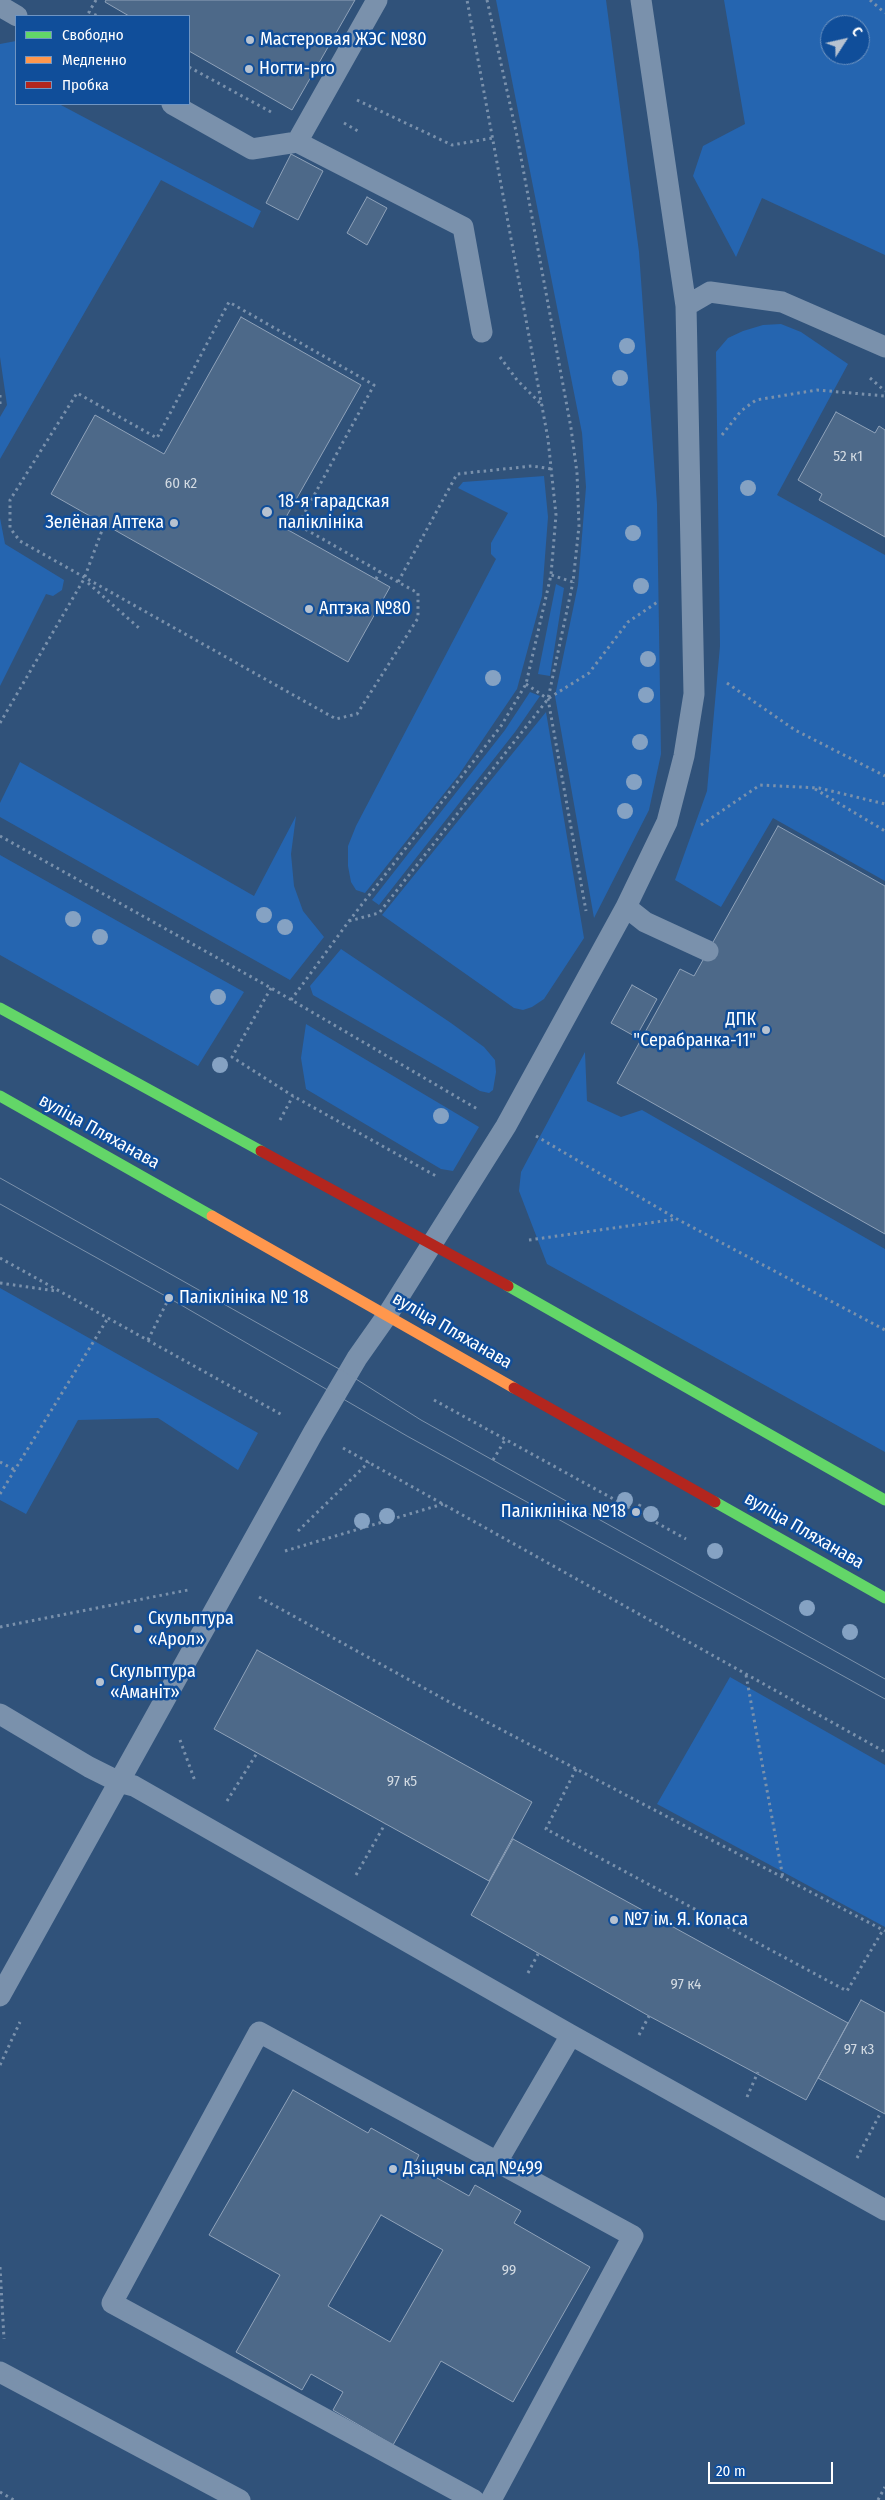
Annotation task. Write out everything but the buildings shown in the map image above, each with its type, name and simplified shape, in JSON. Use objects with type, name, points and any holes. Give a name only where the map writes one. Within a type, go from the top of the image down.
[{"type":"main road","points":[[0,1008],[432,1244],[885,1500]]},
{"type":"main road","name":"вуліца Пляханава","points":[[0,1096],[388,1314],[885,1598]]},
{"type":"lane","points":[[297,142],[377,0]]},
{"type":"lane","points":[[0,1996],[313,1433],[357,1358],[388,1314],[506,1126],[626,907],[667,822],[684,756],[694,694],[686,306],[641,0]]},
{"type":"lane","points":[[0,6],[16,15]]},
{"type":"lane","points":[[174,105],[252,149],[297,142],[463,227],[482,332]]},
{"type":"lane","points":[[686,306],[710,292],[782,302],[885,347]]},
{"type":"lane","points":[[626,907],[645,922],[708,951]]},
{"type":"lane","points":[[0,1714],[89,1767],[119,1782],[134,1786],[571,2035],[885,2210]]},
{"type":"lane","points":[[474,2500],[112,2303],[258,2032],[634,2236],[491,2500]]},
{"type":"lane","points":[[497,2162],[571,2035]]},
{"type":"lane","points":[[3,2374],[240,2500]]},
{"type":"path","points":[[96,0],[90,12],[96,15]]},
{"type":"path","points":[[291,1000],[349,921],[501,726],[526,684],[551,575],[556,515],[543,406],[466,0]]},
{"type":"path","points":[[487,0],[517,136],[571,428],[577,474],[579,526],[573,582],[548,699],[595,961]]},
{"type":"path","points":[[870,0],[885,13]]},
{"type":"path","points":[[190,67],[276,115]]},
{"type":"path","points":[[330,86],[452,145],[493,138]]},
{"type":"path","points":[[229,302],[374,385],[298,524],[398,582],[418,593],[418,618],[357,714],[336,719],[84,579],[20,541],[10,528],[10,500],[76,393],[157,438],[229,302]]},
{"type":"path","points":[[482,332],[517,380],[543,406]]},
{"type":"path","points":[[717,442],[741,411],[756,400],[817,390],[885,396]]},
{"type":"path","points":[[0,395],[0,405]]},
{"type":"path","points":[[398,582],[457,474],[532,466],[552,469]]},
{"type":"path","points":[[0,723],[84,579],[104,524]]},
{"type":"path","points":[[376,579],[380,572]]},
{"type":"path","points":[[551,575],[573,582]]},
{"type":"path","points":[[349,921],[379,912],[548,699],[589,673],[628,622],[693,577]]},
{"type":"path","points":[[84,579],[139,628]]},
{"type":"path","points":[[719,678],[795,730],[885,776]]},
{"type":"path","points":[[526,684],[548,699]]},
{"type":"path","points":[[698,828],[760,785],[813,788],[885,804]]},
{"type":"path","points":[[813,788],[885,831]]},
{"type":"path","points":[[0,836],[271,988],[506,1126],[529,1132],[677,1219],[885,1330]]},
{"type":"path","points":[[271,988],[232,1057],[293,1096],[436,1176]]},
{"type":"path","points":[[529,1240],[677,1219]]},
{"type":"path","points":[[0,1258],[292,1420]]},
{"type":"path","points":[[0,1283],[59,1291]]},
{"type":"path","points":[[148,1340],[169,1298]]},
{"type":"path","points":[[0,1494],[108,1318]]},
{"type":"path","points":[[434,1400],[686,1539]]},
{"type":"path","points":[[281,1425],[285,1417]]},
{"type":"path","points":[[494,1460],[505,1440]]},
{"type":"path","points":[[335,1444],[885,1752]]},
{"type":"path","points":[[0,1462],[15,1470]]},
{"type":"path","points":[[295,1535],[369,1462]]},
{"type":"path","points":[[284,1552],[443,1504]]},
{"type":"path","points":[[0,1627],[191,1590]]},
{"type":"path","points":[[256,1595],[462,1709],[884,1931],[847,1991],[546,1829],[576,1769]]},
{"type":"path","points":[[746,1674],[783,1878]]},
{"type":"path","points":[[225,1804],[257,1752]]},
{"type":"path","points":[[355,1878],[386,1824]]},
{"type":"path","points":[[743,2104],[758,2072]]},
{"type":"path","points":[[853,2164],[881,2112]]},
{"type":"path","points":[[0,2267],[3,2374]]},
{"type":"path","points":[[878,2500],[885,2487]]},
{"type":"path","points":[[0,2492],[14,2500]]},
{"type":"shaded area","points":[[496,0],[606,0],[639,252],[657,504],[661,754],[649,810],[594,918],[555,696],[578,585],[586,487],[582,433]]},
{"type":"shaded area","points":[[724,0],[885,0],[885,255],[762,198],[736,257],[693,176],[703,146],[745,124]]},
{"type":"shaded area","points":[[15,41],[15,105],[61,105],[261,211],[253,228],[161,180],[0,459],[0,417],[7,405],[0,357],[0,44]]},
{"type":"shaded area","points":[[781,324],[801,332],[848,364],[777,495],[885,555],[885,881],[773,818],[721,907],[675,880],[707,791],[720,646],[716,352],[728,338],[743,331],[763,325]]},
{"type":"shaded area","points":[[544,476],[548,517],[542,596],[517,689],[458,776],[365,893],[356,890],[351,882],[348,866],[348,846],[356,826],[496,559],[491,554],[491,543],[508,513],[458,488],[463,482]]},
{"type":"shaded area","points":[[0,518],[5,544],[64,580],[62,590],[53,596],[46,594],[0,686]]},
{"type":"shaded area","points":[[556,584],[564,588],[550,676],[538,674]]},
{"type":"shaded area","points":[[530,692],[540,696],[515,732],[379,905],[372,900],[505,730]]},
{"type":"shaded area","points":[[546,712],[584,938],[544,999],[532,1007],[523,1010],[514,1008],[382,915]]},
{"type":"shaded area","points":[[20,762],[254,896],[296,816],[291,854],[294,886],[303,911],[324,937],[290,980],[0,817],[0,803]]},
{"type":"shaded area","points":[[0,855],[244,992],[198,1066],[0,955]]},
{"type":"shaded area","points":[[341,949],[484,1047],[495,1060],[496,1072],[493,1090],[489,1093],[480,1091],[313,995],[310,986]]},
{"type":"shaded area","points":[[306,1024],[479,1127],[453,1171],[441,1169],[306,1089],[301,1058]]},
{"type":"shaded area","points":[[585,1052],[587,1101],[621,1117],[642,1110],[885,1249],[885,1452],[547,1264],[519,1191],[521,1172]]},
{"type":"shaded area","points":[[0,1288],[258,1433],[238,1470],[158,1418],[78,1420],[26,1514],[0,1500]]},
{"type":"shaded area","points":[[730,1677],[885,1765],[885,1927],[657,1804]]},
{"type":"tram line","points":[[0,1178],[348,1374],[421,1420],[885,1679]]},
{"type":"tram line","points":[[0,1204],[169,1298],[407,1436],[885,1699]]},
{"type":"traffic: fast","points":[[0,1008],[261,1151]]},
{"type":"traffic: fast","points":[[0,1096],[212,1216]]},
{"type":"traffic: fast","points":[[508,1286],[885,1500]]},
{"type":"traffic: fast","points":[[715,1502],[885,1598]]},
{"type":"traffic: slow","points":[[212,1216],[514,1388]]},
{"type":"traffic: jam","points":[[261,1151],[508,1286]]},
{"type":"traffic: jam","points":[[514,1388],[715,1502]]},
{"type":"place","name":"Мастеровая ЖЭС №80","points":[[250,40]]},
{"type":"place","name":"Ногти-pro","points":[[249,69]]},
{"type":"place","name":"18-я гарадская паліклініка","points":[[267,512]]},
{"type":"place","name":"Зелёная Аптека","points":[[174,523]]},
{"type":"place","name":"Аптэка №80","points":[[309,609]]},
{"type":"place","name":"ДПК \"Серабранка-11\"","points":[[766,1030]]},
{"type":"place","name":"Паліклініка № 18","points":[[169,1298]]},
{"type":"place","name":"Паліклініка №18","points":[[636,1512]]},
{"type":"place","name":"Скульптура «Арол»","points":[[138,1629]]},
{"type":"place","name":"Скульптура «Аманіт»","points":[[100,1682]]},
{"type":"place","name":"№7 ім. Я. Коласа","points":[[614,1920]]},
{"type":"place","name":"Дзіцячы сад №499","points":[[393,2169]]}]
